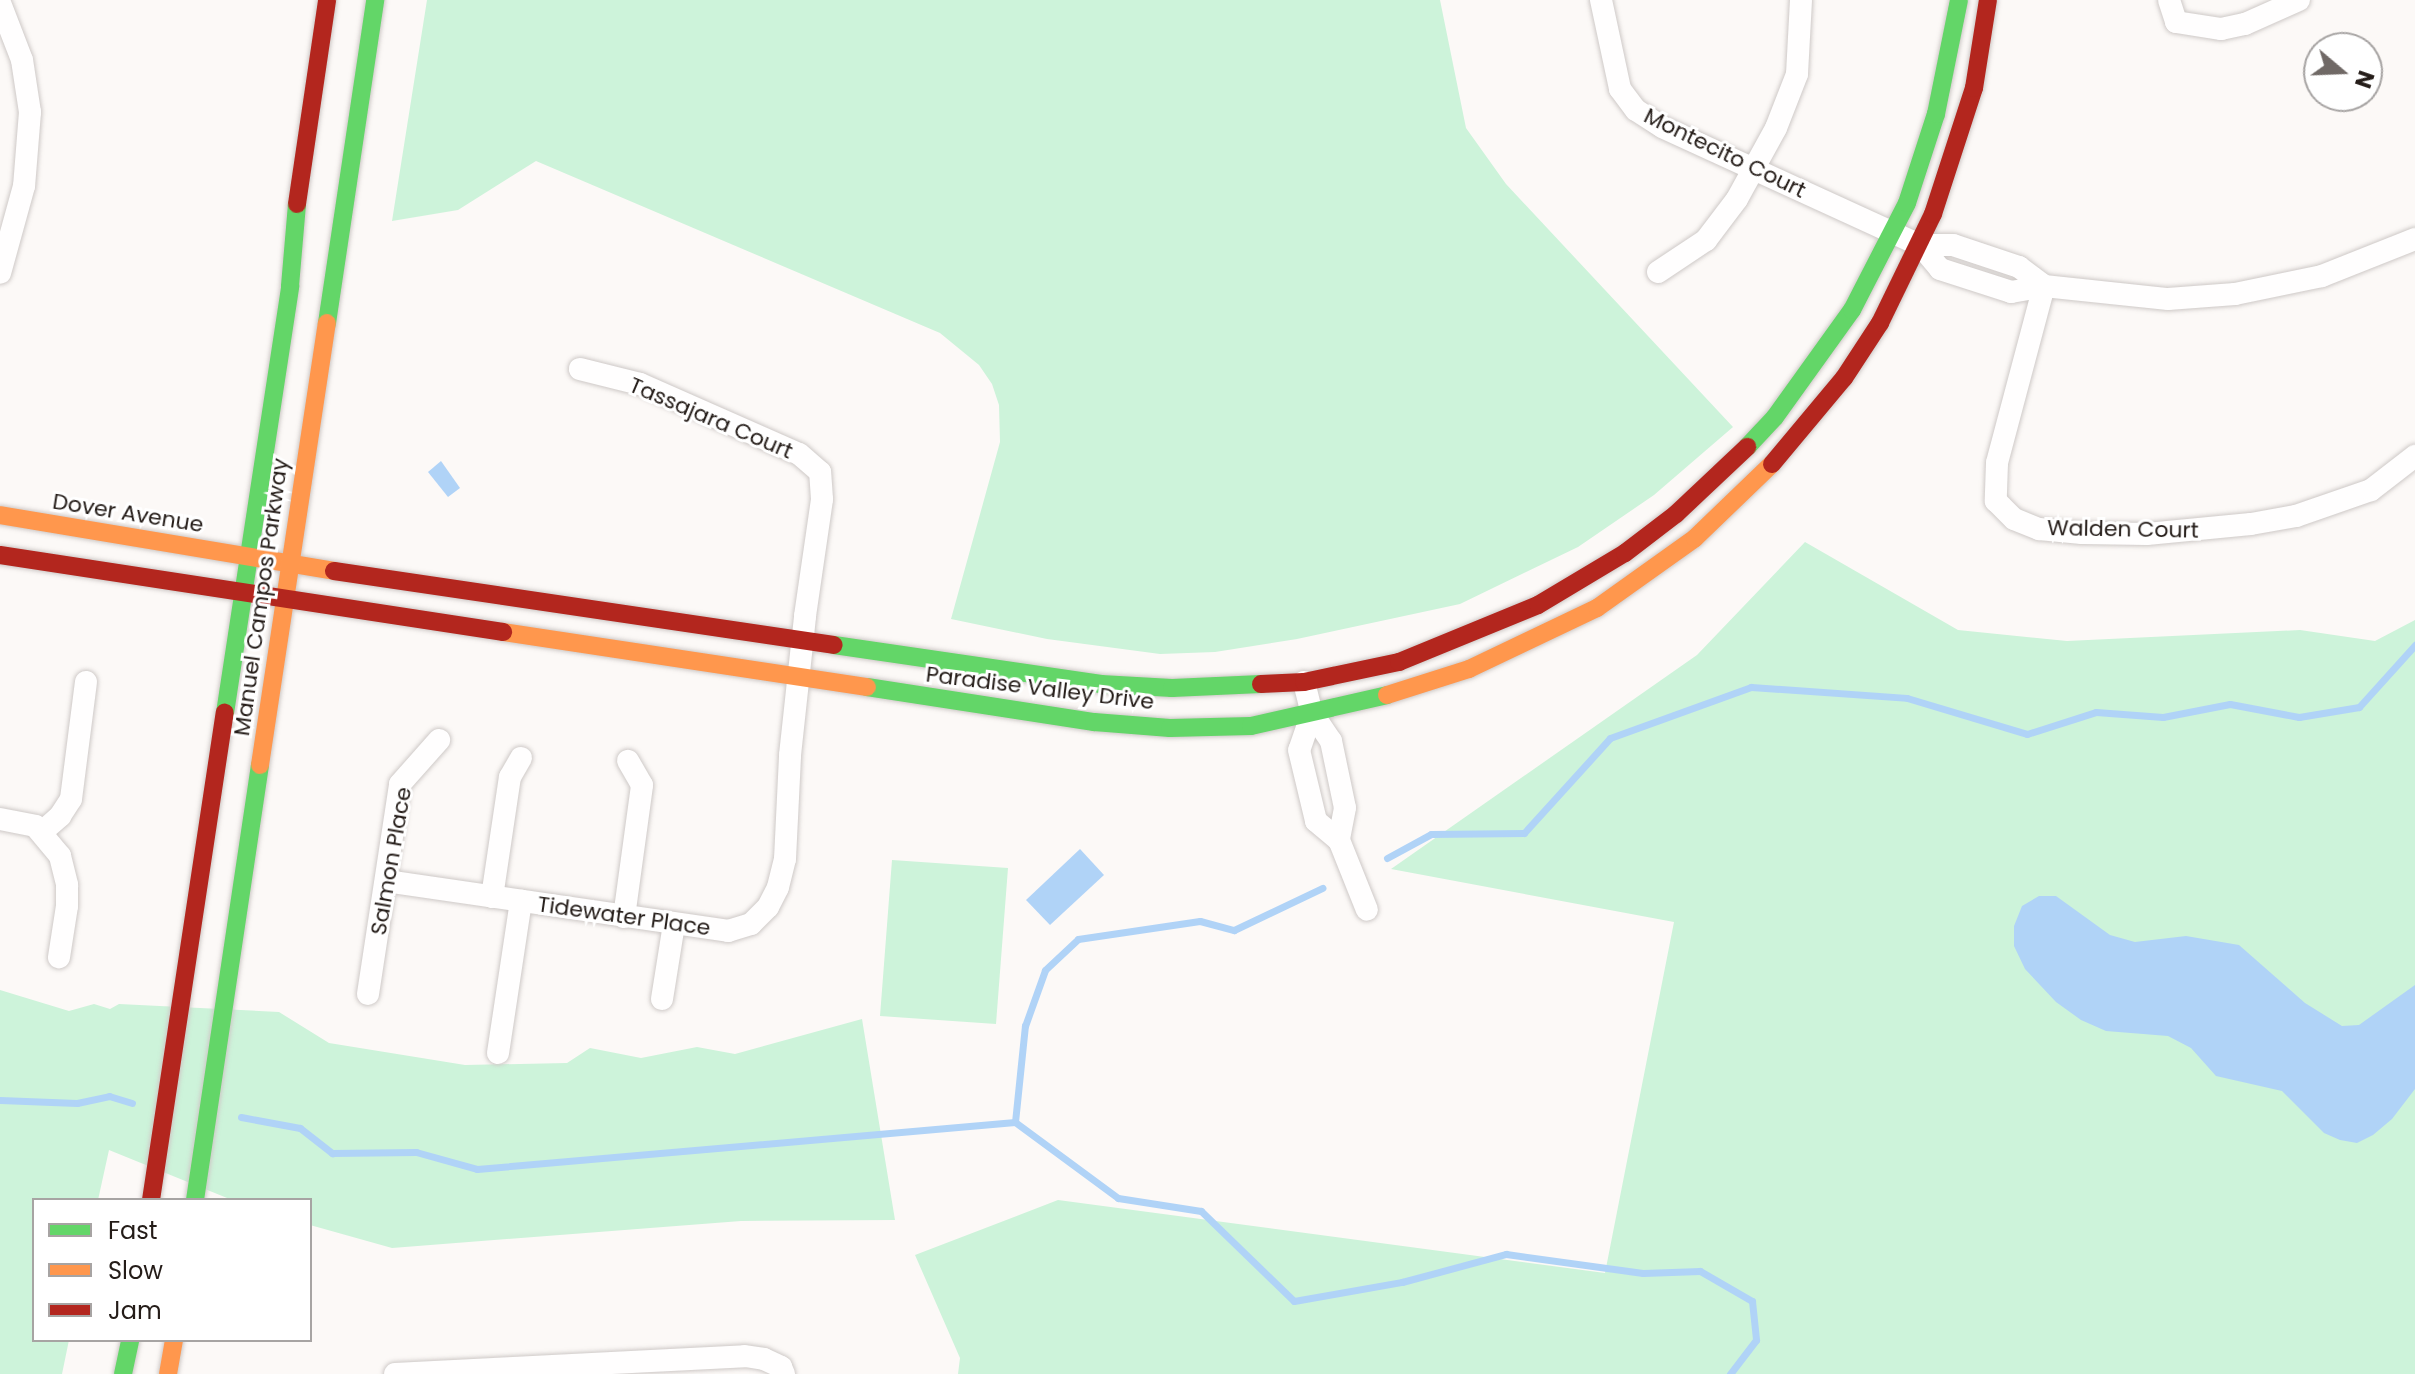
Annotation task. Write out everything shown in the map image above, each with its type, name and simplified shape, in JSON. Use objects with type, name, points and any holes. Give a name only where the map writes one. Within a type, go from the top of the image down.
[{"type":"street","name":"Manuel Campos Parkway","points":[[151,1198],[290,286],[298,193],[327,0]]},
{"type":"street","name":"Manuel Campos Parkway","points":[[195,1198],[375,0]]},
{"type":"street","name":"Montecito Court","points":[[1601,0],[1620,89],[1636,110],[1662,127],[1920,245],[1940,269],[1997,288],[2011,292],[2044,286],[2168,299],[2235,294],[2322,276],[2415,239]]},
{"type":"street","points":[[1658,272],[1706,240],[1737,199],[1776,128],[1797,74],[1801,0]]},
{"type":"street","name":"Paradise Valley Drive","points":[[248,556],[1101,684],[1172,688],[1304,682],[1399,662],[1462,639],[1583,580],[1666,522],[1726,470],[1775,417],[1852,310],[1893,233],[1917,174],[1936,114],[1959,0]]},
{"type":"street","name":"Paradise Valley Drive","points":[[242,595],[1094,722],[1170,728],[1251,726],[1405,691],[1469,669],[1597,608],[1695,538],[1747,491],[1797,437],[1844,378],[1880,323],[1920,245],[1964,127],[1988,0]]},
{"type":"street","points":[[2169,0],[2176,22],[2221,29],[2245,24],[2299,0]]},
{"type":"street","points":[[0,3],[22,60],[30,112],[24,186],[0,273]]},
{"type":"street","name":"Walden Court","points":[[2044,286],[1997,463],[1996,501],[2014,519],[2039,529],[2082,533],[2147,534],[2251,524],[2296,516],[2371,490],[2415,456]]},
{"type":"street","name":"Tassajara Court","points":[[580,369],[640,384],[799,454],[820,472],[822,499],[799,679]]},
{"type":"street","name":"Dover Avenue","points":[[0,515],[248,556]]},
{"type":"street","points":[[0,555],[242,595]]},
{"type":"street","name":"Tidewater Place","points":[[386,881],[728,931],[751,924],[768,907],[785,859],[790,755],[799,679]]},
{"type":"street","points":[[43,831],[60,816],[71,799],[86,682]]},
{"type":"street","points":[[1304,682],[1312,713],[1331,741],[1345,808],[1339,840]]},
{"type":"street","points":[[1312,713],[1299,750],[1316,821],[1339,840],[1367,910]]},
{"type":"street","name":"Salmon Place","points":[[368,994],[400,784],[439,740]]},
{"type":"street","points":[[492,897],[510,777],[521,758]]},
{"type":"street","points":[[624,917],[642,785],[628,761]]},
{"type":"street","points":[[0,819],[27,823],[43,831],[60,856],[67,885],[59,957]]},
{"type":"street","points":[[498,1053],[521,901]]},
{"type":"street","points":[[662,999],[674,924]]},
{"type":"street","points":[[123,1374],[130,1342]]},
{"type":"street","points":[[168,1374],[174,1342]]},
{"type":"street","points":[[395,1374],[745,1356],[764,1359],[781,1367],[784,1374]]},
{"type":"green space","points":[[427,0],[1440,0],[1466,128],[1506,184],[1733,427],[1654,495],[1578,547],[1460,604],[1297,639],[1215,652],[1160,654],[1047,639],[951,619],[1000,442],[999,405],[992,384],[979,365],[940,333],[536,161],[458,210],[392,221]]},
{"type":"green space","points":[[1805,542],[1958,630],[2067,641],[2300,630],[2375,641],[2415,620],[2415,1374],[958,1374],[960,1358],[915,1255],[1058,1200],[1605,1273],[1674,922],[1391,869],[1697,655]]},
{"type":"green space","points":[[892,860],[1008,868],[996,1024],[880,1016]]},
{"type":"green space","points":[[0,990],[69,1011],[94,1004],[110,1009],[119,1004],[279,1012],[329,1043],[465,1065],[567,1063],[590,1048],[641,1058],[697,1047],[735,1054],[862,1019],[895,1220],[741,1221],[392,1248],[312,1226],[312,1198],[227,1198],[109,1150],[98,1198],[32,1198],[32,1342],[69,1342],[62,1374],[0,1374]]},
{"type":"water","points":[[441,461],[460,488],[448,497],[428,472]]},
{"type":"water","points":[[1080,849],[1104,875],[1050,925],[1026,900]]},
{"type":"water","points":[[2039,896],[2056,896],[2110,935],[2135,942],[2186,936],[2239,945],[2305,1003],[2342,1026],[2359,1025],[2415,985],[2415,1089],[2392,1119],[2373,1135],[2357,1143],[2340,1140],[2324,1133],[2282,1091],[2216,1076],[2191,1048],[2168,1036],[2106,1031],[2081,1020],[2056,1002],[2025,969],[2014,946],[2014,926],[2022,906]]},
{"type":"waterway","points":[[1387,858],[1431,834],[1524,833],[1610,738],[1751,687],[1907,698],[2027,734],[2096,712],[2163,717],[2230,704],[2299,717],[2359,707],[2415,645]]},
{"type":"waterway","points":[[1015,1122],[1025,1026],[1045,970],[1078,939],[1200,921],[1234,930],[1322,888]]},
{"type":"waterway","points":[[0,1100],[77,1103],[109,1096],[132,1103]]},
{"type":"waterway","points":[[241,1117],[300,1128],[332,1153],[416,1152],[477,1169],[1015,1122],[1118,1198],[1201,1211],[1294,1301],[1402,1282],[1506,1254],[1643,1273],[1700,1271],[1752,1301],[1756,1340],[1730,1374]]},
{"type":"traffic: fast","points":[[327,323],[375,0]]},
{"type":"traffic: fast","points":[[1747,447],[1775,417],[1852,310],[1907,203],[1936,114],[1959,0]]},
{"type":"traffic: fast","points":[[225,713],[290,286],[297,204]]},
{"type":"traffic: fast","points":[[834,645],[1101,684],[1172,688],[1261,684]]},
{"type":"traffic: fast","points":[[867,687],[1094,722],[1170,728],[1251,726],[1387,695]]},
{"type":"traffic: fast","points":[[195,1198],[260,765]]},
{"type":"traffic: fast","points":[[123,1374],[130,1342]]},
{"type":"traffic: slow","points":[[260,765],[327,323]]},
{"type":"traffic: slow","points":[[1387,695],[1469,669],[1597,608],[1695,538],[1772,464]]},
{"type":"traffic: slow","points":[[0,515],[334,571]]},
{"type":"traffic: slow","points":[[503,632],[867,687]]},
{"type":"traffic: slow","points":[[168,1374],[174,1342]]},
{"type":"traffic: jam","points":[[297,204],[327,0]]},
{"type":"traffic: jam","points":[[1772,464],[1844,378],[1880,323],[1933,214],[1974,88],[1988,0]]},
{"type":"traffic: jam","points":[[1261,684],[1304,682],[1399,662],[1538,605],[1625,553],[1676,514],[1747,447]]},
{"type":"traffic: jam","points":[[0,555],[503,632]]},
{"type":"traffic: jam","points":[[334,571],[834,645]]},
{"type":"traffic: jam","points":[[151,1198],[225,713]]}]
